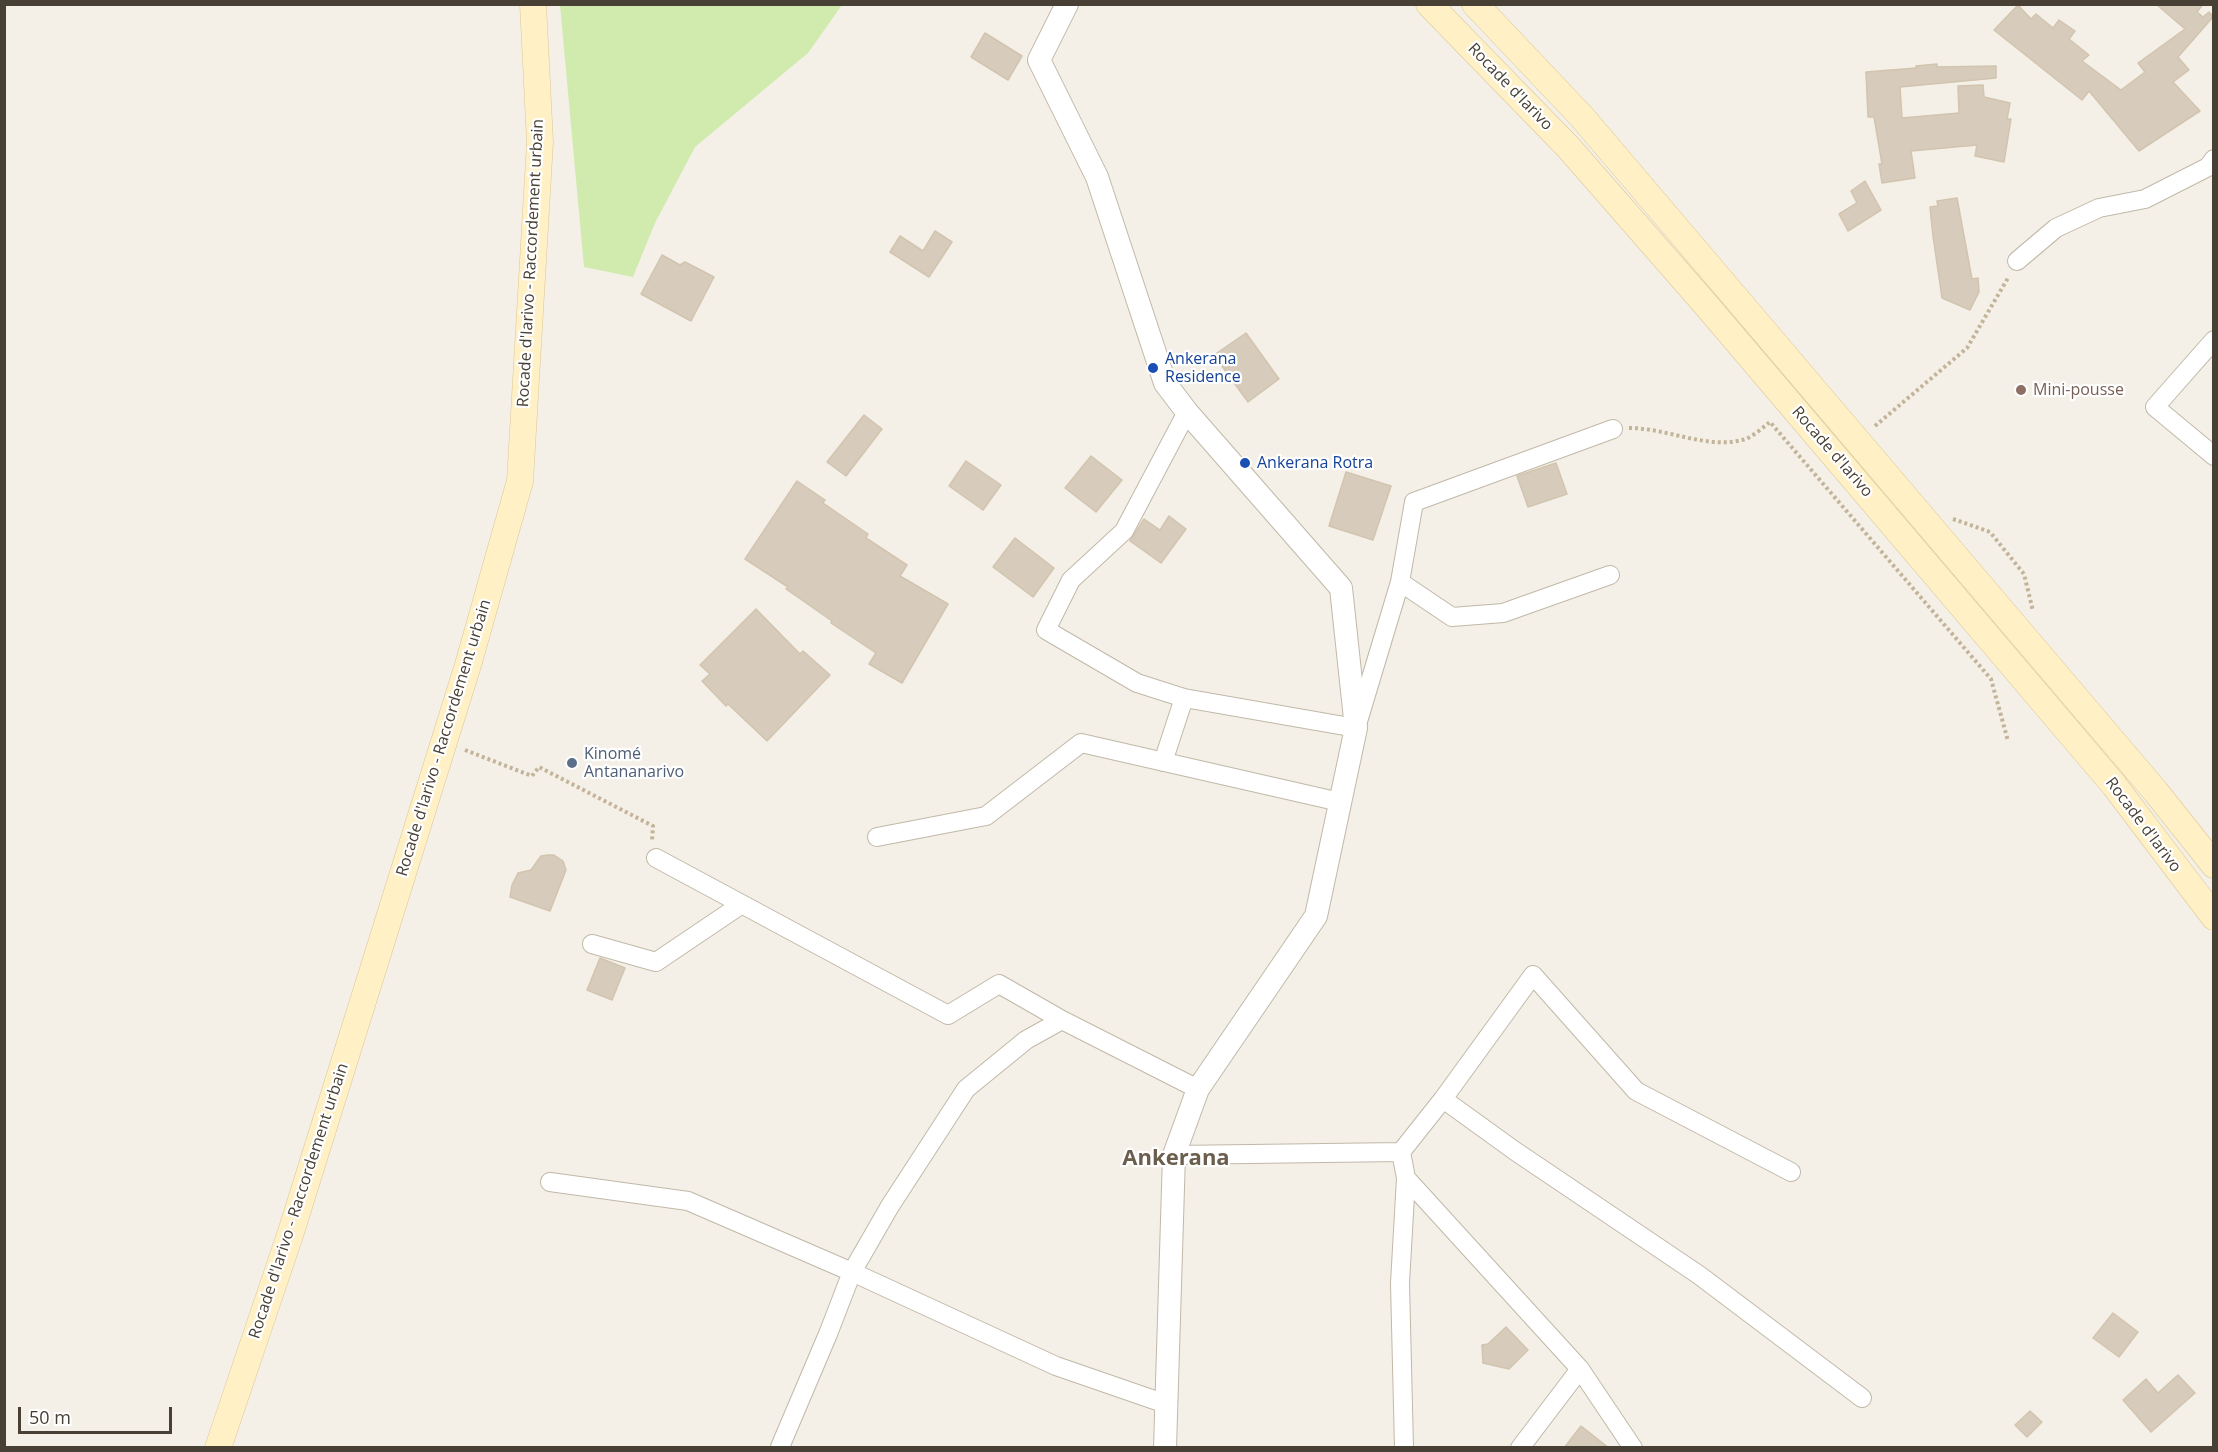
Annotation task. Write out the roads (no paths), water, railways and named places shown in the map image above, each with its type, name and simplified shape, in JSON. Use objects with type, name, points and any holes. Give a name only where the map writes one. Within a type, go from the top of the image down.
[{"type":"main road","name":"Rocade d'Iarivo - Raccordement urbain","points":[[218,1448],[291,1232],[445,742],[520,480],[540,142],[533,4]]},
{"type":"main road","name":"Rocade d'Iarivo","points":[[1429,4],[1569,148],[1714,314],[2114,785],[2214,917]]},
{"type":"main road","name":"Rocade d'Iarivo","points":[[1475,4],[1582,117],[1727,285],[2156,792],[2214,865]]},
{"type":"street","points":[[1067,4],[1039,60],[1097,177],[1165,383],[1187,412],[1341,588],[1356,728]]},
{"type":"street","points":[[2017,261],[2056,228],[2099,208],[2145,199],[2208,167],[2214,159]]},
{"type":"street","points":[[2214,340],[2155,407],[2214,456]]},
{"type":"street","points":[[1187,412],[1124,531],[1071,580],[1046,630],[1137,683],[1184,698],[1356,728]]},
{"type":"street","points":[[1165,1448],[1174,1155],[1198,1089],[1316,916],[1356,728],[1400,582],[1414,502],[1613,429]]},
{"type":"street","points":[[1400,582],[1452,617],[1503,613],[1610,575]]},
{"type":"street","points":[[1163,762],[1184,698]]},
{"type":"street","points":[[877,837],[986,816],[1081,743],[1340,802]]},
{"type":"street","points":[[656,858],[948,1015],[999,984],[1062,1020],[1198,1089]]},
{"type":"street","points":[[592,944],[656,962],[742,904]]},
{"type":"street","points":[[1404,1448],[1400,1283],[1406,1178],[1401,1152],[1443,1099],[1533,975],[1636,1091],[1791,1172]]},
{"type":"street","points":[[780,1447],[852,1272],[890,1206],[966,1089],[1026,1040],[1062,1020]]},
{"type":"street","points":[[1443,1099],[1515,1151],[1699,1275],[1862,1398]]},
{"type":"street","points":[[1174,1155],[1401,1152]]},
{"type":"street","points":[[1406,1178],[1580,1369],[1633,1448]]},
{"type":"street","points":[[550,1182],[688,1201],[852,1272],[1056,1366],[1166,1404]]},
{"type":"street","points":[[1520,1448],[1580,1369]]},
{"type":"place","name":"Ankerana Residence","points":[[1153,368]]},
{"type":"place","name":"Mini-pousse","points":[[2021,390]]},
{"type":"place","name":"Ankerana Rotra","points":[[1245,463]]},
{"type":"place","name":"Kinomé Antananarivo","points":[[572,763]]},
{"type":"district","name":"Ankerana","points":[[1176,1159]]}]
